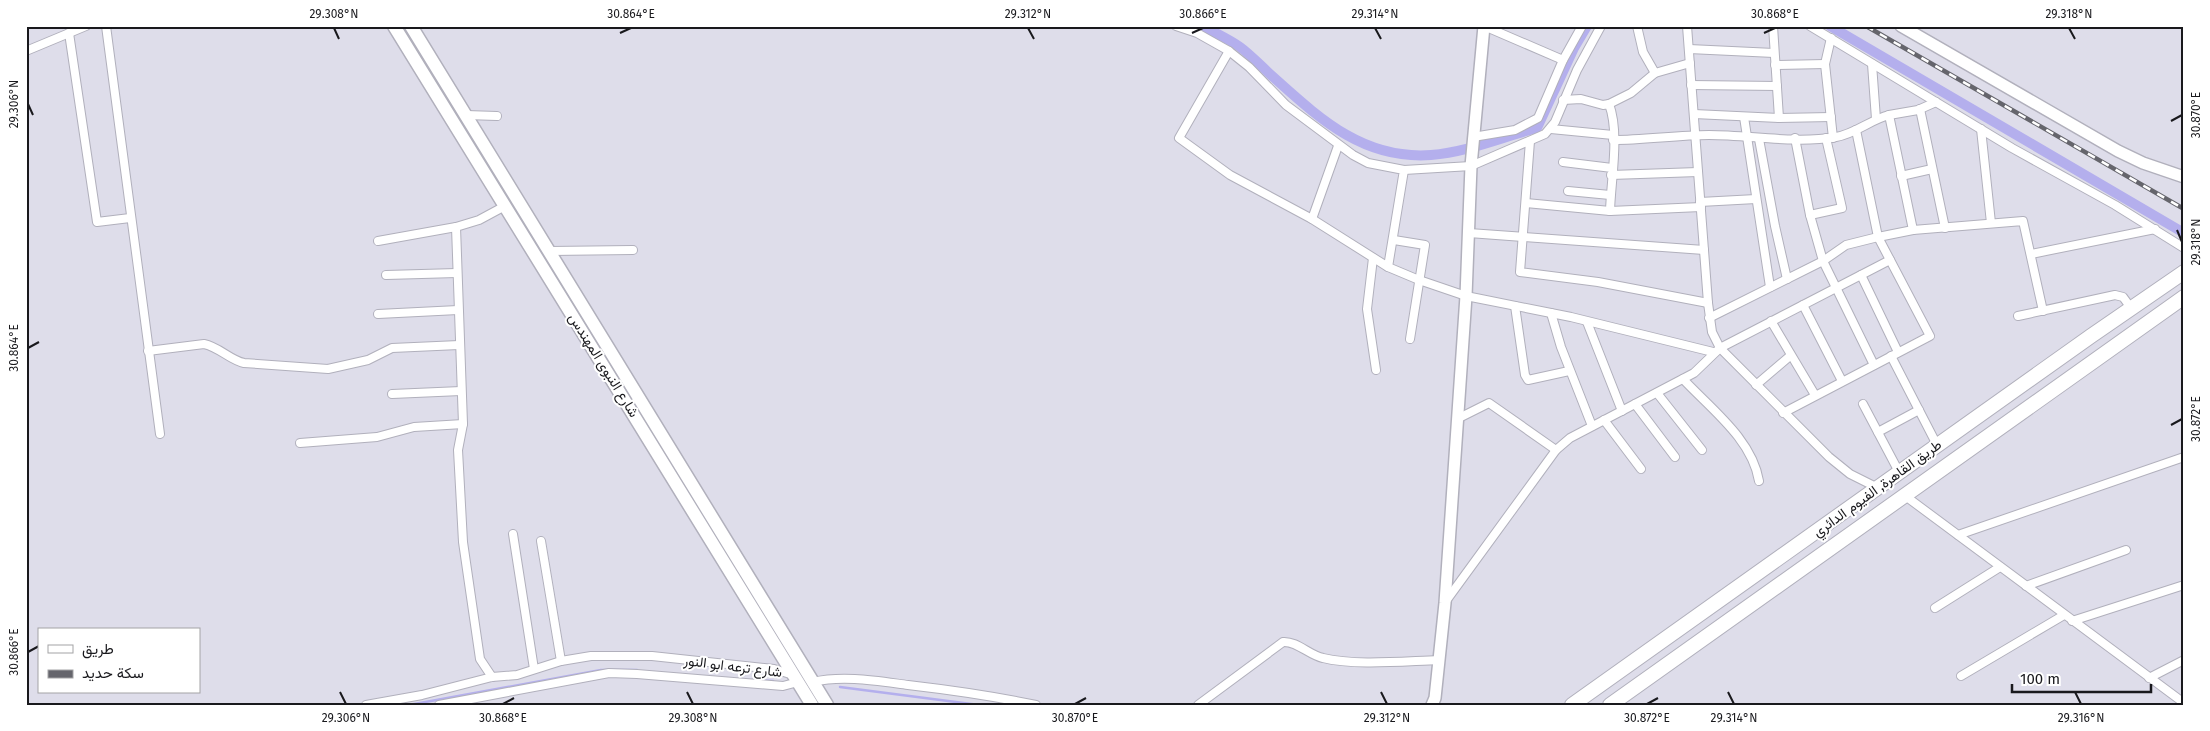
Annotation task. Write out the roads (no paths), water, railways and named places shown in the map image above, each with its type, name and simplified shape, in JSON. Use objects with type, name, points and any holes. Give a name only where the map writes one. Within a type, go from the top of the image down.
[{"type":"highway","name":"طريق القاهرة, الفيوم الدائري","points":[[1572,705],[2090,336],[2184,272]]},
{"type":"highway","name":"طريق القاهرة, الفيوم الدائري","points":[[1610,705],[1714,629],[2184,296]]},
{"type":"highway","points":[[2090,336],[2102,353]]},
{"type":"highway","points":[[1703,612],[1714,629]]},
{"type":"main road","name":"شارع النبوى المهندس","points":[[394,26],[505,206],[827,705]]},
{"type":"main road","name":"شارع النبوى المهندس","points":[[411,26],[550,250],[812,705]]},
{"type":"main road","points":[[798,682],[813,682]]},
{"type":"street","points":[[26,51],[86,26]]},
{"type":"street","points":[[106,26],[160,434]]},
{"type":"street","points":[[1176,26],[1197,34],[1229,51],[1249,67],[1286,105],[1338,146],[1368,163],[1404,170],[1471,163],[1530,141],[1551,129],[1563,100],[1601,26]]},
{"type":"street","points":[[1435,703],[1445,603],[1466,296],[1471,163],[1484,26],[1563,60]]},
{"type":"street","points":[[1473,140],[1515,130],[1538,118],[1563,60],[1582,26]]},
{"type":"street","points":[[1637,26],[1643,52],[1655,73]]},
{"type":"street","points":[[1687,26],[1709,318],[1717,350]]},
{"type":"street","points":[[1773,26],[1779,118]]},
{"type":"street","points":[[1810,26],[1981,129],[2155,229],[2184,248]]},
{"type":"street","points":[[1900,26],[2118,151],[2143,163],[2184,177]]},
{"type":"street","points":[[69,33],[97,222],[130,218]]},
{"type":"street","points":[[1810,214],[1842,208],[1829,138],[1831,117],[1825,64],[1831,38]]},
{"type":"street","points":[[1689,49],[1774,53]]},
{"type":"street","points":[[1229,51],[1178,138],[1230,175],[1312,219],[1388,267],[1418,280],[1466,296],[1717,350],[1850,474],[1878,488]]},
{"type":"street","points":[[1563,100],[1581,99],[1596,104],[1609,104],[1631,93],[1655,73],[1690,63]]},
{"type":"street","points":[[1775,65],[1825,64]]},
{"type":"street","points":[[1872,64],[1876,119]]},
{"type":"street","points":[[1691,85],[1777,86]]},
{"type":"street","points":[[1551,129],[1613,138],[1696,136],[1829,138],[1856,130],[1876,119],[1920,109],[1936,102]]},
{"type":"street","points":[[1609,104],[1612,112],[1613,138],[1610,211]]},
{"type":"street","points":[[1920,109],[1945,228]]},
{"type":"street","points":[[1694,114],[1779,118],[1831,117]]},
{"type":"street","points":[[466,115],[497,116]]},
{"type":"street","points":[[1889,115],[1913,230]]},
{"type":"street","points":[[1744,117],[1770,288]]},
{"type":"street","points":[[1981,129],[1991,223]]},
{"type":"street","points":[[1783,412],[1930,336],[1878,237],[1856,130]]},
{"type":"street","points":[[1759,138],[1773,218],[1787,279]]},
{"type":"street","points":[[1794,138],[1810,214],[1823,261],[1874,365]]},
{"type":"street","points":[[1530,141],[1520,272],[1598,282],[1708,303]]},
{"type":"street","points":[[1312,219],[1338,146]]},
{"type":"street","points":[[1563,162],[1612,171],[1698,172]]},
{"type":"street","points":[[1902,176],[1932,169]]},
{"type":"street","points":[[1388,267],[1394,240],[1404,170]]},
{"type":"street","points":[[1568,191],[1610,195]]},
{"type":"street","points":[[1526,203],[1610,211],[1701,205],[1756,198]]},
{"type":"street","points":[[378,241],[456,227],[480,220],[505,206]]},
{"type":"street","points":[[1709,318],[1823,261],[1846,245],[1913,230],[2023,221],[2043,311]]},
{"type":"street","points":[[456,227],[463,424],[458,450],[462,542],[480,659],[492,677]]},
{"type":"street","points":[[2031,254],[2155,229]]},
{"type":"street","points":[[1469,233],[1704,250]]},
{"type":"street","points":[[1394,240],[1425,245],[1410,339]]},
{"type":"street","points":[[550,250],[634,250]]},
{"type":"street","points":[[1372,258],[1367,310],[1376,370]]},
{"type":"street","points":[[1445,603],[1556,450],[1570,438],[1683,379],[1698,369],[1717,350],[1890,260]]},
{"type":"street","points":[[386,275],[457,273]]},
{"type":"street","points":[[1860,275],[1919,410],[1937,445]]},
{"type":"street","points":[[2018,316],[2115,295],[2123,297],[2131,308]]},
{"type":"street","points":[[1803,305],[1842,381]]},
{"type":"street","points":[[1515,306],[1525,375],[1528,380],[1569,371]]},
{"type":"street","points":[[378,314],[458,310]]},
{"type":"street","points":[[1551,313],[1569,371],[1592,426]]},
{"type":"street","points":[[1770,321],[1815,395]]},
{"type":"street","points":[[1587,322],[1622,411]]},
{"type":"street","points":[[148,351],[204,344],[210,345],[244,364],[316,370],[368,360],[392,348],[459,345]]},
{"type":"street","points":[[1756,385],[1790,356]]},
{"type":"street","points":[[1683,379],[1737,435],[1756,465],[1759,481]]},
{"type":"street","points":[[392,394],[461,391]]},
{"type":"street","points":[[1657,393],[1702,450]]},
{"type":"street","points":[[1457,419],[1489,404],[1556,450]]},
{"type":"street","points":[[1635,404],[1675,458]]},
{"type":"street","points":[[1863,404],[1899,472]]},
{"type":"street","points":[[1878,432],[1919,410]]},
{"type":"street","points":[[1604,420],[1641,469]]},
{"type":"street","points":[[300,442],[376,437],[414,427],[463,424]]},
{"type":"street","points":[[1958,536],[2184,457]]},
{"type":"street","points":[[1904,495],[2184,703]]},
{"type":"street","points":[[512,534],[534,670]]},
{"type":"street","points":[[541,541],[561,661]]},
{"type":"street","points":[[2026,586],[2126,550]]},
{"type":"street","points":[[1935,608],[2000,567]]},
{"type":"street","points":[[2072,621],[2184,585]]},
{"type":"street","points":[[1961,676],[2064,615]]},
{"type":"street","points":[[1198,705],[1284,642],[1290,642],[1322,658],[1338,660],[1439,660]]},
{"type":"street","name":"شارع ترعه ابو النور","points":[[366,705],[422,695],[492,677],[517,675],[561,661],[591,656],[652,656],[774,668],[790,674],[798,682]]},
{"type":"street","points":[[2149,678],[2184,660]]},
{"type":"street","name":"شارع ترعه ابو النور","points":[[439,705],[609,673],[783,686],[798,682]]},
{"type":"street","points":[[813,682],[824,679],[872,680],[995,696],[1036,705]]},
{"type":"waterway","points":[[1203,26],[1248,53],[1306,106],[1343,133],[1362,143],[1384,151],[1406,155],[1431,155],[1472,148],[1537,128],[1574,48],[1587,26]]},
{"type":"waterway","points":[[1830,26],[2184,233]]},
{"type":"waterway","points":[[409,705],[601,670],[637,670]]},
{"type":"waterway","points":[[752,680],[773,681]]},
{"type":"waterway","points":[[840,687],[979,705]]},
{"type":"railway","points":[[1866,26],[2184,209]]}]
